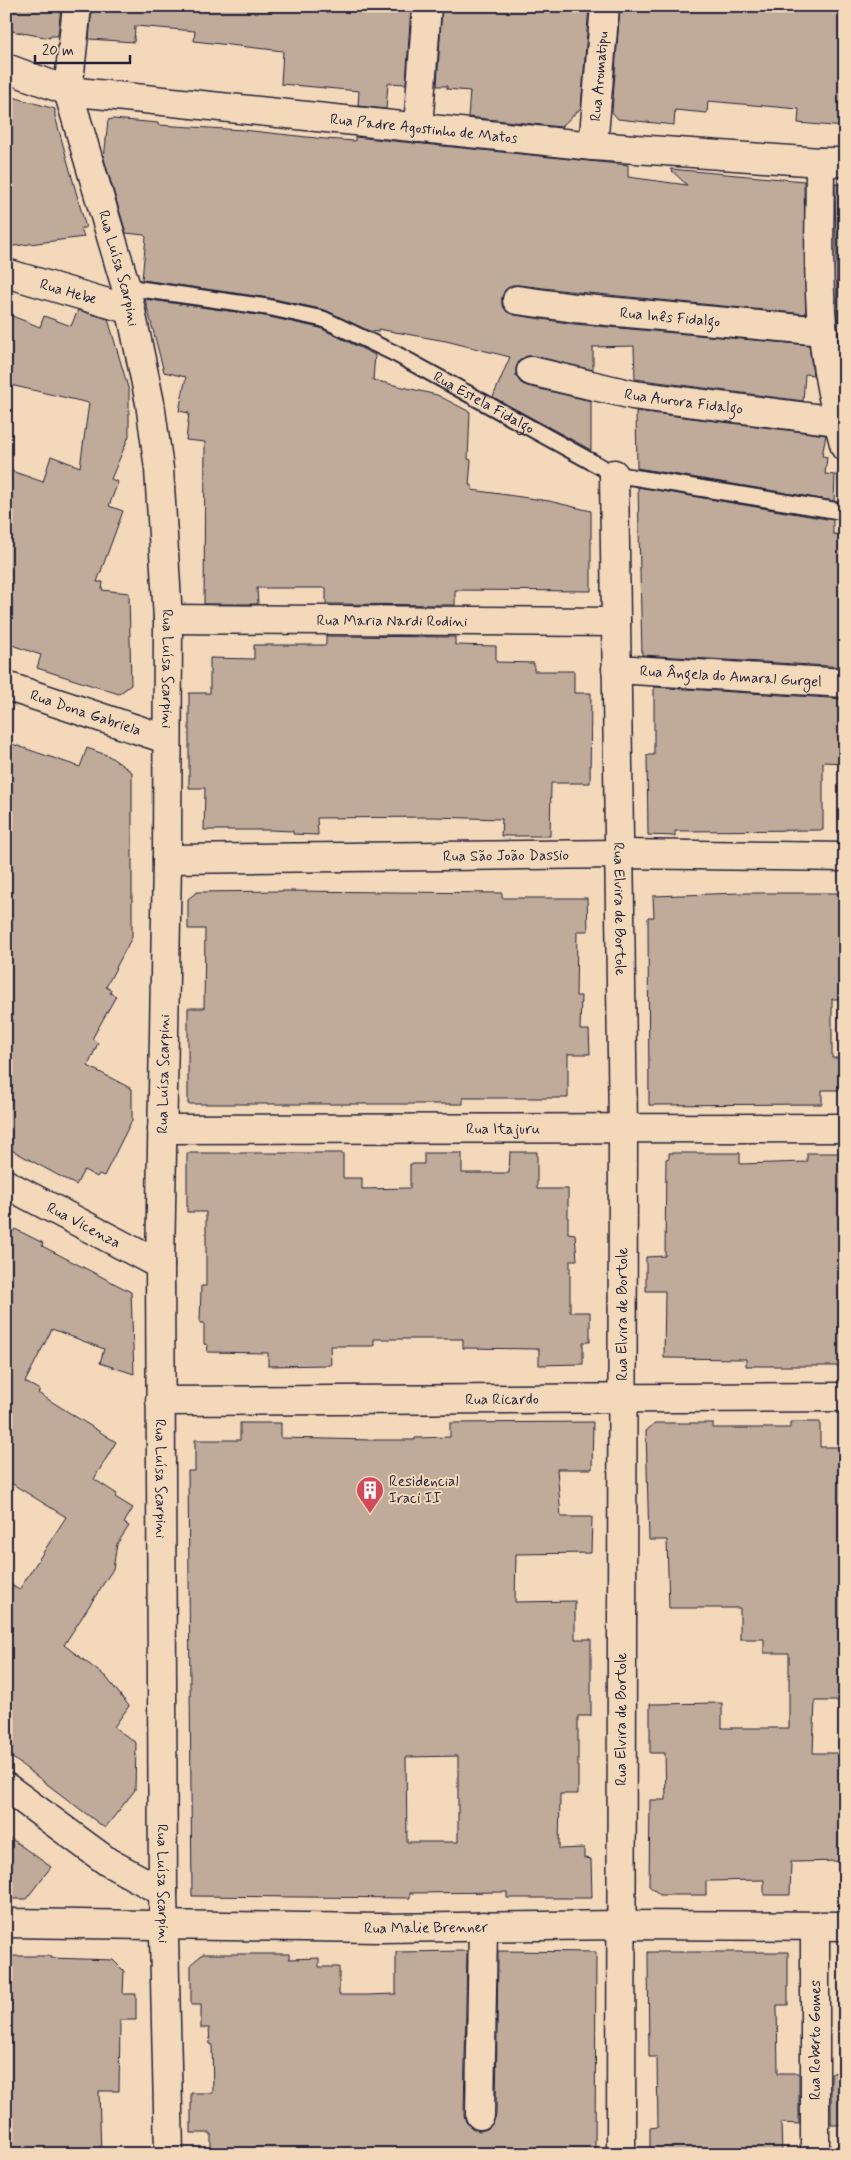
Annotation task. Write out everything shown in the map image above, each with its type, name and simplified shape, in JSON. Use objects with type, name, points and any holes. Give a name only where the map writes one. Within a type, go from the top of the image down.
[{"type":"street","name":"Rua Luísa Scarpini","points":[[77,6],[68,91],[128,298],[150,402],[159,469],[168,619],[160,1400],[162,1892],[169,2154]]},
{"type":"street","points":[[418,128],[427,6]]},
{"type":"street","name":"Rua Aromatipu","points":[[593,146],[605,6]]},
{"type":"street","name":"Rua Padre Agostinho de Matos","points":[[6,68],[68,91],[593,146],[832,162]]},
{"type":"street","points":[[832,162],[820,292],[827,366],[845,447]]},
{"type":"street","name":"Rua Hebe","points":[[6,273],[128,298]]},
{"type":"street","name":"Rua Inês Fidalgo","points":[[518,300],[575,308],[823,331]]},
{"type":"street","name":"Rua Aurora Fidalgo","points":[[531,371],[633,395],[838,421]]},
{"type":"street","name":"Rua Elvira de Bortole","points":[[614,474],[623,1129],[621,2154]]},
{"type":"street","name":"Rua Maria Nardi Rodini","points":[[168,619],[616,622]]},
{"type":"street","name":"Rua Ângela do Amaral Gurgel","points":[[616,669],[845,683]]},
{"type":"street","name":"Rua Dona Gabriela","points":[[6,686],[166,739]]},
{"type":"street","name":"Rua São João Dassio","points":[[167,859],[620,854],[845,857]]},
{"type":"street","name":"Rua Itajuru","points":[[162,1129],[845,1128]]},
{"type":"street","name":"Rua Vicenza","points":[[6,1184],[160,1265]]},
{"type":"street","name":"Rua Ricardo","points":[[160,1400],[845,1397]]},
{"type":"street","points":[[6,1787],[108,1862],[162,1892]]},
{"type":"street","name":"Rua Malie Brenner","points":[[6,1923],[380,1928],[622,1925],[845,1926]]},
{"type":"street","points":[[480,2115],[483,1926]]},
{"type":"street","name":"Rua Roberto Gomes","points":[[814,2154],[816,1926]]},
{"type":"lane","name":"Rua Estela Fidalgo","points":[[128,298],[267,307],[323,319],[396,354],[614,474],[845,512]]},
{"type":"building","points":[[6,6],[61,6],[58,36],[50,36],[50,38],[6,30]]},
{"type":"building","points":[[92,6],[411,6],[406,84],[388,83],[386,109],[358,106],[359,91],[281,84],[283,51],[194,41],[195,31],[135,26],[134,42],[89,39]]},
{"type":"building","points":[[442,6],[589,6],[581,108],[561,127],[468,117],[470,91],[437,86]]},
{"type":"building","points":[[620,6],[845,6],[845,127],[798,123],[799,109],[708,101],[707,113],[675,110],[674,125],[618,119],[612,112]]},
{"type":"building","points":[[6,95],[55,109],[55,116],[86,228],[81,228],[84,237],[6,247]]},
{"type":"building","points":[[108,120],[158,123],[158,125],[243,130],[325,139],[355,141],[355,137],[628,165],[628,177],[687,185],[670,169],[804,181],[806,314],[519,285],[512,285],[505,290],[502,298],[502,305],[507,312],[515,315],[574,324],[809,345],[813,375],[805,374],[803,401],[635,379],[634,346],[593,347],[593,370],[535,356],[527,356],[520,360],[516,368],[516,376],[521,383],[591,401],[591,450],[493,397],[510,357],[446,341],[378,329],[378,332],[369,331],[325,310],[269,298],[142,280],[146,237],[144,235],[126,233],[104,159]]},
{"type":"building","points":[[835,184],[845,185],[845,321],[837,321]]},
{"type":"building","points":[[145,299],[265,316],[320,328],[375,355],[373,380],[437,395],[470,412],[468,459],[471,460],[469,485],[472,485],[472,490],[549,501],[591,511],[591,591],[455,590],[455,605],[326,604],[326,588],[257,588],[258,604],[204,604],[205,442],[186,440],[189,413],[179,411],[186,377],[164,372]]},
{"type":"building","points":[[78,310],[108,319],[129,391],[129,436],[111,479],[118,482],[109,506],[123,511],[97,582],[103,582],[102,590],[129,593],[131,685],[119,694],[37,668],[41,655],[6,643],[6,469],[43,482],[51,456],[80,467],[89,403],[6,384],[6,330],[12,316],[40,327],[44,316],[71,326]]},
{"type":"building","points":[[636,411],[826,435],[822,456],[827,457],[825,474],[835,475],[834,501],[637,468]]},
{"type":"building","points":[[638,487],[833,520],[833,534],[845,535],[845,667],[642,655]]},
{"type":"building","points":[[326,636],[455,637],[455,645],[496,646],[496,662],[534,663],[534,671],[574,671],[574,693],[591,693],[590,783],[551,783],[550,836],[501,836],[502,819],[434,817],[317,818],[318,835],[293,834],[293,831],[204,830],[205,788],[189,788],[189,693],[210,693],[210,658],[254,659],[254,645],[326,645]]},
{"type":"building","points":[[654,687],[845,699],[845,763],[823,762],[823,830],[675,831],[675,836],[648,835],[647,755],[654,755]]},
{"type":"building","points":[[6,742],[80,767],[87,748],[109,756],[132,772],[132,937],[106,987],[111,990],[110,993],[116,996],[92,1039],[98,1043],[88,1066],[132,1089],[132,1120],[104,1176],[99,1174],[97,1177],[84,1170],[76,1185],[6,1147]]},
{"type":"building","points":[[197,892],[502,893],[502,898],[587,898],[588,931],[577,931],[576,996],[581,996],[580,1030],[589,1030],[590,1054],[568,1054],[568,1098],[463,1098],[463,1104],[188,1104],[188,1008],[204,1008],[205,929],[188,929],[188,899]]},
{"type":"building","points":[[740,893],[845,893],[845,999],[832,999],[832,1058],[845,1058],[845,1086],[838,1086],[839,1090],[822,1090],[822,1104],[649,1105],[648,917],[654,917],[653,896]]},
{"type":"building","points":[[510,1152],[537,1152],[537,1189],[568,1189],[568,1233],[575,1234],[577,1260],[570,1260],[570,1312],[590,1312],[590,1342],[583,1342],[583,1364],[539,1365],[539,1349],[463,1348],[463,1339],[374,1339],[374,1346],[330,1346],[331,1365],[268,1366],[268,1353],[207,1352],[208,1345],[204,1344],[204,1323],[200,1323],[201,1286],[206,1286],[206,1212],[187,1212],[187,1153],[343,1153],[343,1178],[362,1178],[362,1189],[410,1188],[410,1164],[424,1164],[424,1153],[462,1153],[462,1173],[509,1173]]},
{"type":"building","points":[[669,1153],[740,1153],[740,1164],[807,1162],[807,1153],[845,1153],[845,1366],[746,1366],[746,1359],[664,1358],[665,1291],[646,1291],[646,1257],[665,1256],[666,1159],[669,1158]]},
{"type":"building","points":[[15,1229],[43,1243],[42,1246],[131,1292],[134,1374],[100,1363],[104,1349],[52,1329],[25,1382],[40,1390],[38,1393],[116,1442],[94,1479],[117,1494],[115,1497],[133,1508],[124,1523],[129,1526],[117,1544],[113,1569],[64,1645],[106,1677],[129,1706],[114,1727],[136,1743],[135,1790],[105,1828],[6,1753],[6,1581],[19,1590],[66,1517],[6,1480],[6,1245]]},
{"type":"building","points":[[593,1422],[592,1469],[557,1469],[561,1517],[592,1517],[591,1553],[516,1554],[515,1602],[575,1601],[575,1639],[591,1639],[591,1716],[578,1716],[578,1794],[560,1794],[559,1849],[584,1848],[584,1858],[591,1859],[592,1898],[507,1898],[507,1892],[410,1893],[410,1898],[192,1896],[188,1471],[195,1471],[195,1440],[240,1440],[240,1423],[281,1423],[281,1438],[415,1440],[415,1438],[450,1437],[450,1423]],"holes":[[[458,1756],[458,1842],[407,1842],[406,1757]]]},
{"type":"building","points":[[790,1422],[820,1422],[820,1447],[845,1447],[845,1701],[815,1701],[813,1753],[845,1753],[845,1861],[791,1862],[790,1895],[764,1895],[764,1880],[706,1881],[706,1895],[660,1895],[649,1886],[650,1800],[666,1800],[665,1753],[650,1753],[650,1704],[722,1703],[722,1728],[789,1728],[789,1653],[764,1653],[764,1639],[740,1639],[740,1608],[669,1608],[667,1540],[649,1540],[646,1431],[655,1423],[713,1423],[713,1428],[790,1428]]},
{"type":"building","points":[[6,1835],[51,1867],[26,1899],[6,1899]]},
{"type":"building","points":[[467,1951],[464,2115],[466,2122],[472,2128],[480,2131],[487,2129],[493,2123],[496,2115],[498,1951],[596,1952],[595,2154],[211,2154],[211,2133],[191,2133],[191,2093],[213,2093],[212,2044],[210,2044],[209,2028],[201,2028],[201,2005],[191,2005],[191,1964],[203,1954],[289,1954],[289,1959],[319,1958],[319,1967],[339,1967],[339,1995],[367,1995],[396,1994],[396,1952]]},
{"type":"building","points":[[648,1952],[788,1952],[788,2005],[777,2005],[778,2073],[799,2073],[799,2124],[781,2123],[782,2154],[650,2154],[650,2128],[658,2127],[657,2057],[649,2057]]},
{"type":"building","points":[[6,1956],[51,1956],[51,1958],[113,1960],[124,1971],[123,1994],[136,1994],[136,2020],[120,2020],[119,2091],[99,2091],[101,2154],[6,2154]]},
{"type":"building","points":[[845,2072],[845,2125],[831,2125],[831,2073]]},
{"type":"place","name":"Residencial Iraci II","points":[[370,1514]]}]
